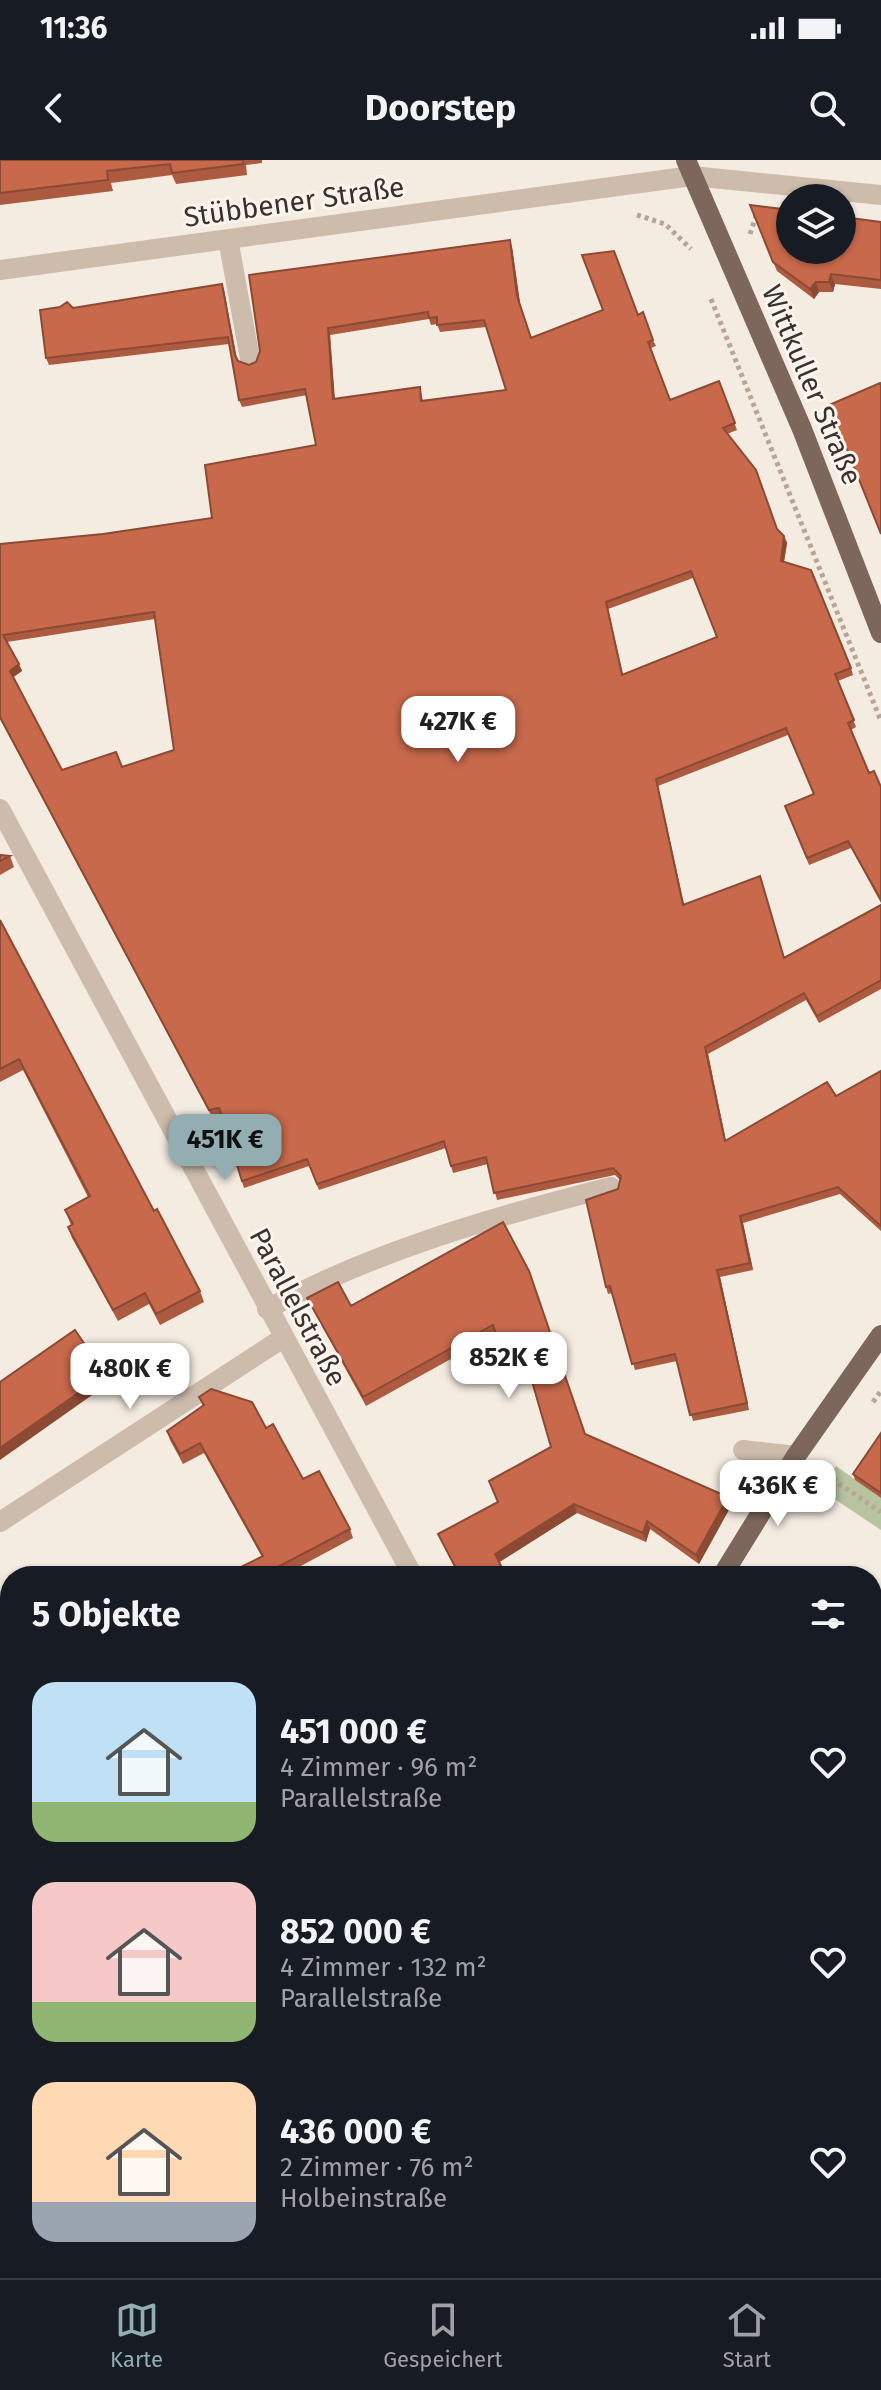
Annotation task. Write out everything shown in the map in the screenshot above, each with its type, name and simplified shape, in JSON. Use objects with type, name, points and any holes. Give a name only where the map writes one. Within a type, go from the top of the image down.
[{"type":"main road","name":"Wittkuller Straße","points":[[689,168],[802,429],[881,633]]},
{"type":"main road","points":[[728,1566],[796,1456],[881,1335]]},
{"type":"street","name":"Stübbener Straße","points":[[0,270],[228,239],[689,168],[881,195]]},
{"type":"street","points":[[228,239],[250,359]]},
{"type":"street","name":"Parallelstraße","points":[[0,809],[408,1566]]},
{"type":"street","points":[[267,1309],[333,1274],[505,1213],[611,1187]]},
{"type":"street","points":[[0,1522],[283,1338]]},
{"type":"street","points":[[743,1450],[796,1456]]},
{"type":"path","points":[[750,233],[756,214],[763,209]]},
{"type":"path","points":[[628,214],[647,216],[665,224],[685,240],[692,252]]},
{"type":"path","points":[[710,295],[881,721]]},
{"type":"path","points":[[796,1456],[881,1512]]},
{"type":"green space","points":[[836,1466],[881,1498],[881,1530],[821,1490]]},
{"type":"building","points":[[0,160],[243,160],[243,164],[172,173],[170,164],[107,171],[108,180],[0,193]]},
{"type":"building","points":[[750,205],[776,208],[776,264],[856,264],[856,219],[881,222],[881,280],[831,274],[829,282],[816,282],[810,289],[773,262]]},
{"type":"building","points":[[510,240],[517,296],[531,338],[603,310],[582,255],[614,251],[638,315],[643,312],[653,340],[648,342],[670,400],[719,381],[735,423],[723,428],[756,470],[777,529],[784,536],[781,561],[811,570],[851,668],[835,674],[854,720],[848,723],[869,773],[874,771],[881,787],[881,900],[848,841],[807,858],[785,806],[814,794],[786,728],[656,779],[683,905],[760,876],[784,958],[881,905],[881,980],[817,1016],[804,993],[705,1047],[725,1141],[827,1082],[836,1096],[881,1071],[881,1226],[838,1187],[740,1216],[750,1263],[717,1270],[747,1403],[690,1415],[675,1354],[632,1364],[610,1286],[606,1287],[586,1200],[618,1189],[621,1176],[613,1168],[494,1193],[486,1157],[451,1166],[444,1141],[317,1184],[307,1159],[242,1181],[219,1108],[209,1110],[0,717],[0,544],[103,534],[212,518],[205,465],[316,445],[305,389],[239,400],[228,337],[46,358],[40,310],[60,307],[67,302],[73,308],[222,284],[235,355],[238,361],[249,365],[256,362],[260,351],[249,275]],"holes":[[[428,312],[429,318],[437,317],[437,325],[484,320],[506,390],[421,401],[420,387],[333,399],[328,328]],[[691,571],[717,637],[622,675],[606,602]],[[154,612],[174,750],[122,767],[116,752],[62,770],[10,671],[19,664],[3,635]]]},
{"type":"building","points":[[881,385],[881,534],[829,405]]},
{"type":"building","points":[[0,920],[154,1211],[157,1209],[200,1291],[156,1314],[145,1293],[113,1310],[68,1227],[73,1224],[65,1210],[90,1196],[19,1059],[0,1069]]},
{"type":"building","points":[[503,1222],[529,1271],[585,1434],[728,1497],[696,1555],[647,1521],[643,1533],[574,1504],[495,1554],[501,1566],[455,1566],[438,1534],[498,1502],[489,1481],[551,1447],[527,1364],[508,1369],[493,1325],[363,1397],[307,1298],[338,1282],[351,1306]]},
{"type":"building","points":[[75,1330],[103,1371],[89,1381],[91,1384],[0,1448],[0,1382]]},
{"type":"building","points":[[211,1389],[252,1402],[266,1428],[273,1424],[303,1479],[319,1471],[350,1529],[280,1566],[243,1566],[263,1556],[200,1443],[180,1454],[167,1431],[204,1405],[199,1397]]},
{"type":"building","points":[[881,1433],[881,1493],[853,1474]]}]
